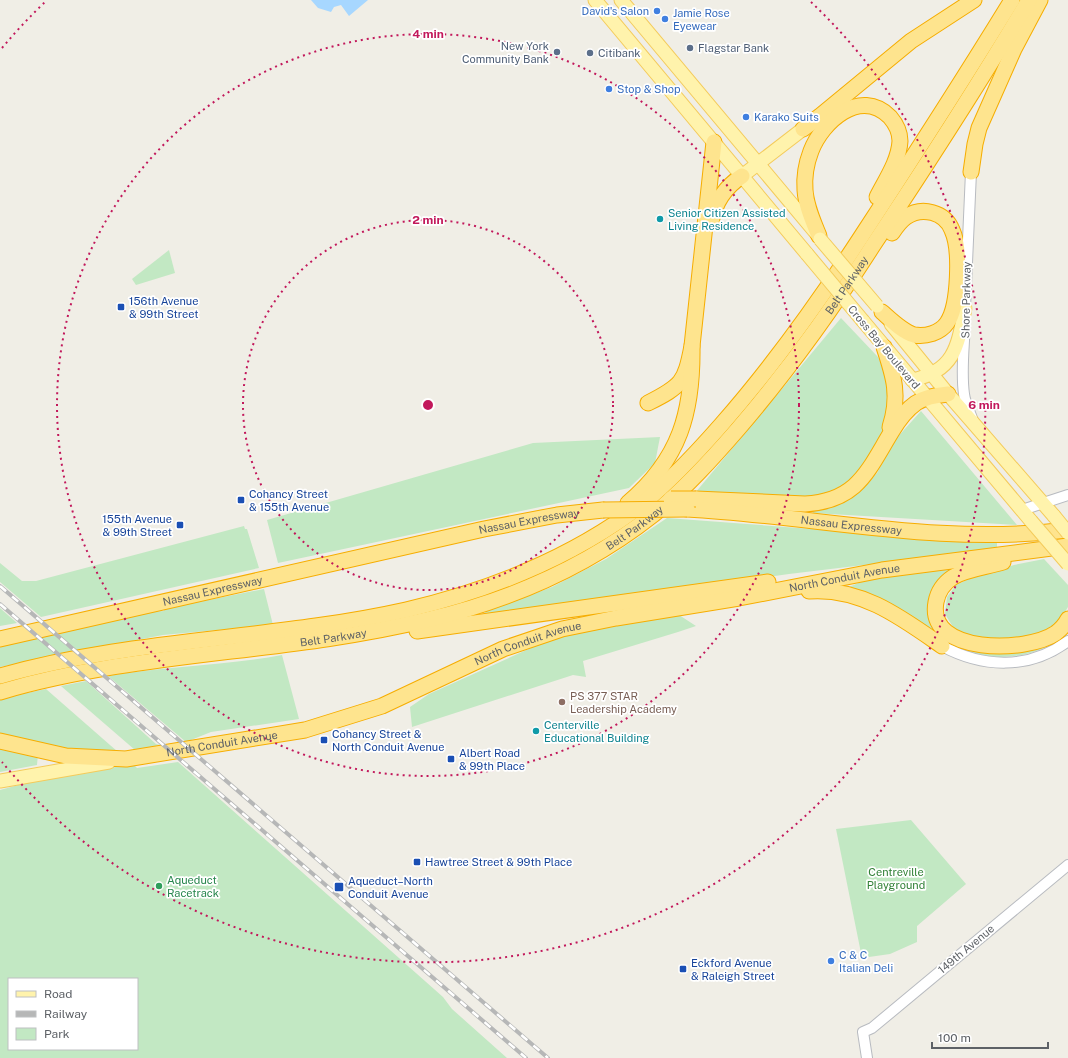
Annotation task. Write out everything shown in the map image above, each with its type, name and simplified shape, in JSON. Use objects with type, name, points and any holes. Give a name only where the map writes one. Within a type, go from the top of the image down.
[{"type":"highway","points":[[803,128],[820,116],[906,44],[937,22],[974,0]]},
{"type":"highway","name":"Belt Parkway","points":[[1,676],[44,665],[127,650],[349,621],[404,610],[457,596],[509,579],[558,557],[605,530],[643,503],[684,466],[738,405],[785,347],[825,292],[922,143],[1012,0]]},
{"type":"highway","name":"Belt Parkway","points":[[0,692],[43,681],[116,667],[348,636],[437,618],[509,596],[578,564],[629,533],[669,501],[718,452],[767,395],[831,310],[938,147],[1029,0]]},
{"type":"highway","points":[[971,172],[979,128],[1014,49],[1040,0]]},
{"type":"highway","points":[[820,237],[809,210],[805,189],[806,166],[811,150],[823,130],[843,112],[852,107],[863,106],[878,108],[890,118],[896,126],[899,135],[898,150],[881,189],[825,292]]},
{"type":"highway","points":[[687,413],[683,405],[676,400],[648,403],[670,391],[680,383],[687,371],[692,346],[703,254],[714,142]]},
{"type":"highway","points":[[703,254],[717,204],[728,187],[742,176]]},
{"type":"highway","points":[[831,310],[875,257],[902,220],[909,215],[923,212],[941,216],[948,222],[952,230],[956,250],[955,297],[947,322],[936,332],[927,335],[916,335],[905,330],[879,309]]},
{"type":"highway","points":[[457,596],[560,547],[590,530],[625,505],[647,484],[668,458],[680,435],[687,413],[692,368],[692,346]]},
{"type":"highway","points":[[884,347],[895,384],[896,397],[895,410],[884,443]]},
{"type":"highway","points":[[692,504],[805,504],[827,500],[848,490],[864,476],[884,443],[907,411],[915,403],[927,398],[948,394]]},
{"type":"highway","name":"Nassau Expressway","points":[[0,639],[484,529],[608,506],[692,504],[744,513],[851,526],[936,534],[1021,535],[1068,532]]},
{"type":"highway","name":"North Conduit Avenue","points":[[126,759],[314,728],[382,706],[503,649],[539,636],[604,620],[738,598],[882,570],[1068,546]]},
{"type":"highway","points":[[1046,549],[952,578],[944,584],[938,594],[935,603],[936,613],[944,629],[955,637],[972,643],[994,646],[1020,645],[1046,638],[1060,630],[1068,620]]},
{"type":"highway","points":[[348,636],[419,631],[828,574],[882,570]]},
{"type":"highway","points":[[738,598],[819,590],[851,595],[882,607],[942,646]]},
{"type":"highway","points":[[0,634],[38,630]]},
{"type":"highway","points":[[0,741],[73,757],[126,759]]},
{"type":"main road","name":"Cross Bay Boulevard","points":[[595,0],[884,347],[1068,564]]},
{"type":"main road","points":[[611,0],[618,8],[630,10]]},
{"type":"main road","name":"Cross Bay Boulevard","points":[[621,0],[820,237],[932,375],[1068,532]]},
{"type":"main road","points":[[742,176],[803,128]]},
{"type":"main road","points":[[912,380],[932,375],[946,364],[955,351],[965,308]]},
{"type":"main road","name":"North Conduit Avenue","points":[[0,781],[126,759]]},
{"type":"street","name":"Shore Parkway","points":[[971,172],[965,308],[964,394],[975,425]]},
{"type":"street","points":[[1022,510],[1068,495]]},
{"type":"street","points":[[942,646],[973,660],[989,663],[1012,663],[1041,656],[1068,641]]},
{"type":"street","name":"149th Avenue","points":[[867,1058],[863,1032],[872,1028],[1068,865]]},
{"type":"green space","points":[[169,250],[175,273],[136,285],[132,279]]},
{"type":"green space","points":[[841,318],[878,357],[889,379],[888,418],[882,435],[867,466],[843,486],[818,497],[695,493]]},
{"type":"green space","points":[[921,411],[1017,525],[813,513],[812,508],[865,485],[877,473],[894,441]]},
{"type":"green space","points":[[660,437],[655,463],[629,488],[278,563],[267,520],[533,443]]},
{"type":"green space","points":[[667,518],[997,543],[997,549],[789,574],[487,617],[485,612],[552,587],[606,559]]},
{"type":"green space","points":[[244,526],[245,529],[247,529],[259,568],[41,617],[0,582],[0,563],[22,581],[36,581]]},
{"type":"green space","points":[[1044,559],[1068,585],[1068,607],[1056,626],[1041,637],[1007,642],[964,635],[953,627],[945,614],[947,597],[956,585],[969,579],[1014,565]]},
{"type":"green space","points":[[957,568],[931,617],[981,650],[1068,627],[1068,633],[1045,648],[1019,656],[991,657],[977,655],[955,647],[888,607],[846,588],[866,580]]},
{"type":"green space","points":[[264,589],[273,625],[163,635],[0,667],[0,645],[146,612],[164,611],[163,609]]},
{"type":"green space","points":[[0,608],[17,623],[0,626]]},
{"type":"green space","points":[[676,613],[696,626],[583,661],[586,677],[573,675],[412,727],[410,707],[429,694],[553,638]]},
{"type":"green space","points":[[282,655],[299,719],[211,732],[186,742],[108,676],[152,670],[239,662]]},
{"type":"green space","points":[[86,681],[156,744],[160,745],[135,750],[61,686]]},
{"type":"green space","points":[[46,689],[118,752],[86,754],[0,738],[0,699],[23,692],[27,693]]},
{"type":"green space","points":[[0,745],[38,754],[37,765],[0,772]]},
{"type":"green space","name":"Aqueduct Racetrack","points":[[178,762],[443,997],[452,1009],[507,1058],[0,1058],[0,790],[33,781],[133,764],[137,768]]},
{"type":"green space","name":"Centreville Playground","points":[[911,820],[966,884],[917,926],[917,942],[890,954],[862,958],[836,829]]},
{"type":"water","points":[[311,0],[368,0],[349,16],[341,5],[334,7],[331,12],[318,8]]},
{"type":"railway","points":[[0,586],[548,1058]]},
{"type":"railway","points":[[0,604],[526,1058]]},
{"type":"place","name":"David's Salon","points":[[657,11]]},
{"type":"place","name":"Jamie Rose Eyewear","points":[[665,19]]},
{"type":"place","name":"Flagstar Bank","points":[[690,48]]},
{"type":"place","name":"New York Community Bank","points":[[557,52]]},
{"type":"place","name":"Citibank","points":[[590,53]]},
{"type":"place","name":"Stop & Shop","points":[[609,89]]},
{"type":"place","name":"Karako Suits","points":[[746,117]]},
{"type":"place","name":"Senior Citizen Assisted Living Residence","points":[[660,219]]},
{"type":"place","name":"156th Avenue & 99th Street","points":[[121,307]]},
{"type":"place","name":"Cohancy Street & 155th Avenue","points":[[241,500]]},
{"type":"place","name":"155th Avenue & 99th Street","points":[[180,525]]},
{"type":"place","name":"PS 377 STAR Leadership Academy","points":[[562,702]]},
{"type":"place","name":"Centerville Educational Building","points":[[536,731]]},
{"type":"place","name":"Cohancy Street & North Conduit Avenue","points":[[324,740]]},
{"type":"place","name":"Albert Road & 99th Place","points":[[451,759]]},
{"type":"place","name":"Hawtree Street & 99th Place","points":[[417,862]]},
{"type":"place","name":"Aqueduct Racetrack","points":[[159,886]]},
{"type":"place","name":"Aqueduct–North Conduit Avenue","points":[[339,887]]},
{"type":"place","name":"C & C Italian Deli","points":[[831,961]]},
{"type":"place","name":"Eckford Avenue & Raleigh Street","points":[[683,969]]}]
